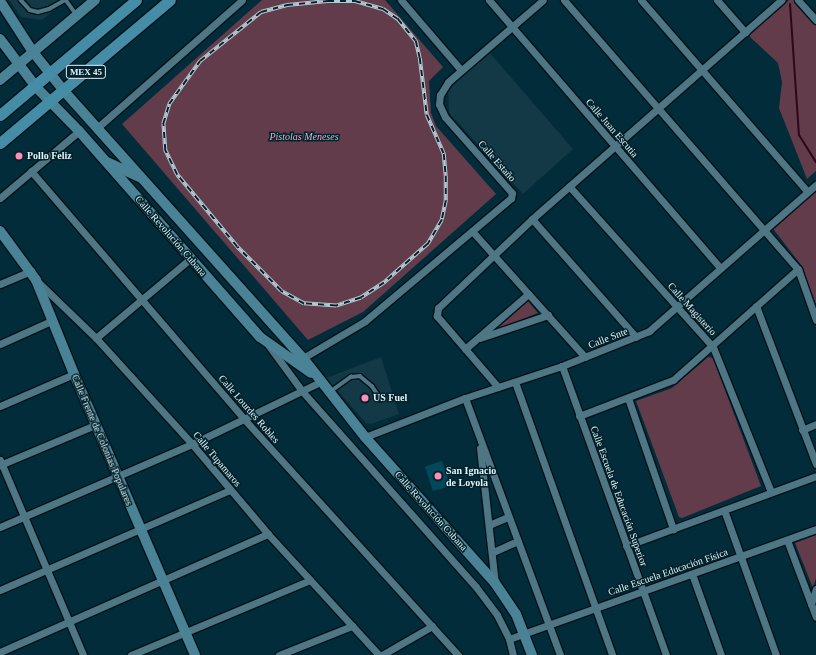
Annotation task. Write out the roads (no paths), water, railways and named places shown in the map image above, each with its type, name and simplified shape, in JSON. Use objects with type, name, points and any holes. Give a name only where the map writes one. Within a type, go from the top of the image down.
[{"type":"main road","name":"MEX 45","points":[[0,115],[36,87],[136,0]]},
{"type":"main road","name":"MEX 45","points":[[0,143],[50,103],[170,0]]},
{"type":"street","points":[[0,80],[94,0]]},
{"type":"street","points":[[97,128],[242,0]]},
{"type":"street","points":[[401,0],[461,70]]},
{"type":"street","name":"Calle Juan Escutia","points":[[489,0],[720,268]]},
{"type":"street","name":"Calle Estaño","points":[[303,358],[366,321],[512,195],[441,110],[441,90],[461,70],[543,0]]},
{"type":"street","points":[[564,0],[657,108],[764,228],[798,269],[816,320]]},
{"type":"street","points":[[641,0],[703,69],[808,192]]},
{"type":"street","points":[[717,0],[745,32]]},
{"type":"street","points":[[498,387],[437,316],[438,308],[532,219],[781,0]]},
{"type":"street","points":[[798,0],[816,20]]},
{"type":"street","name":"Calle Revolución Cubana","points":[[0,1],[33,52],[64,91],[303,358],[317,379],[365,437],[495,583],[509,602],[526,633],[532,655]]},
{"type":"street","name":"Calle Revolución Cubana","points":[[0,39],[36,87],[79,131],[266,343],[317,379]]},
{"type":"street","points":[[0,198],[79,131]]},
{"type":"street","points":[[105,161],[143,179]]},
{"type":"street","name":"Calle Lourdes Robles","points":[[31,171],[244,419],[458,655]]},
{"type":"street","name":"Calle Snte","points":[[365,437],[465,398],[562,366],[636,338],[653,328],[764,228],[816,185]]},
{"type":"street","name":"Calle Magisterio","points":[[569,186],[713,347],[771,492]]},
{"type":"street","points":[[532,219],[636,338]]},
{"type":"street","name":"Calle Frente de Colonias Populares","points":[[0,231],[31,271],[36,280],[51,321],[95,425],[195,655]]},
{"type":"street","points":[[472,231],[585,357]]},
{"type":"street","points":[[96,338],[191,258]]},
{"type":"street","points":[[579,416],[667,383],[713,347],[798,269]]},
{"type":"street","points":[[0,284],[31,271]]},
{"type":"street","name":"Calle Tupamaros","points":[[36,280],[96,338],[192,444],[268,534],[379,655]]},
{"type":"street","points":[[465,349],[528,294]]},
{"type":"street","points":[[756,306],[816,464]]},
{"type":"street","points":[[476,340],[548,315]]},
{"type":"street","points":[[0,344],[51,321]]},
{"type":"street","points":[[266,343],[302,391],[476,588],[497,615],[509,639],[514,655]]},
{"type":"street","name":"Calle Escuela de Educación Superior","points":[[562,366],[666,655]]},
{"type":"street","points":[[0,406],[74,374]]},
{"type":"street","points":[[0,527],[117,475],[192,444],[302,391],[317,379]]},
{"type":"street","points":[[515,382],[594,608],[612,655]]},
{"type":"street","points":[[465,398],[560,655]]},
{"type":"street","points":[[628,398],[673,529]]},
{"type":"street","points":[[802,430],[816,424]]},
{"type":"street","points":[[83,655],[1,463],[95,425]]},
{"type":"street","points":[[478,436],[493,552],[495,583]]},
{"type":"street","points":[[626,546],[816,476]]},
{"type":"street","points":[[0,590],[230,490]]},
{"type":"street","points":[[724,510],[776,655]]},
{"type":"street","points":[[489,525],[508,517]]},
{"type":"street","name":"Calle Escuela Educación Física","points":[[509,639],[816,529]]},
{"type":"street","points":[[0,652],[268,534]]},
{"type":"street","points":[[787,540],[816,617]]},
{"type":"street","points":[[493,552],[518,541]]},
{"type":"street","points":[[692,574],[721,655]]},
{"type":"street","points":[[131,655],[310,580]]},
{"type":"street","points":[[811,604],[816,589]]},
{"type":"street","points":[[279,655],[352,626]]},
{"type":"street","points":[[382,655],[432,626]]},
{"type":"lane","points":[[21,0],[30,10],[38,12],[49,9],[66,0],[77,15]]},
{"type":"lane","points":[[330,393],[356,376],[367,380],[381,399]]},
{"type":"waterway","points":[[790,4],[799,135],[816,162]]},
{"type":"railway","points":[[328,1],[355,1],[383,9],[398,19],[416,41],[420,58],[427,115],[444,154],[446,176],[446,201],[442,220],[428,244],[384,283],[361,298],[336,306],[304,304],[281,291],[237,247],[177,175],[165,150],[163,124],[169,104],[200,61],[261,12],[287,5],[328,1]]},
{"type":"place","name":"Pollo Feliz","points":[[19,156]]},
{"type":"place","name":"US Fuel","points":[[365,398]]},
{"type":"place","name":"San Ignacio de Loyola","points":[[438,476]]},
{"type":"park label","name":"Pistolas Meneses","points":[[304,137]]}]
